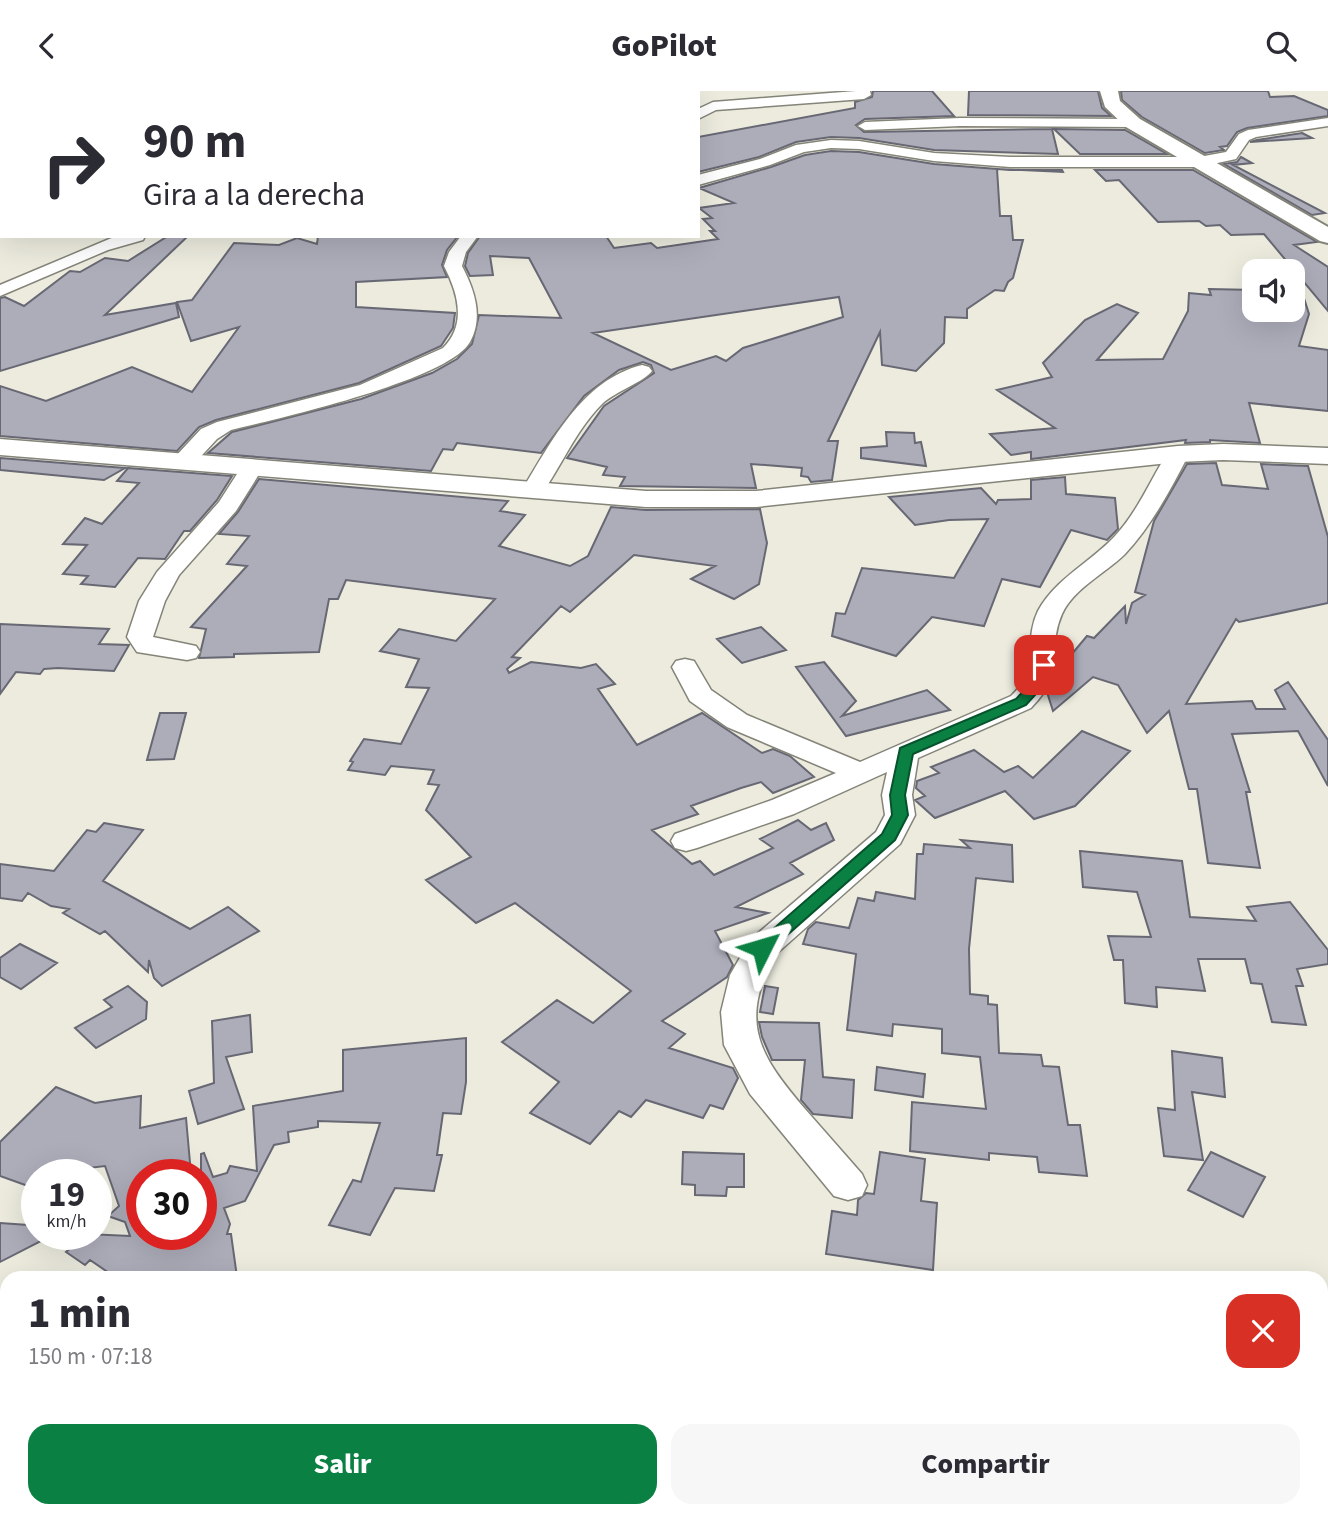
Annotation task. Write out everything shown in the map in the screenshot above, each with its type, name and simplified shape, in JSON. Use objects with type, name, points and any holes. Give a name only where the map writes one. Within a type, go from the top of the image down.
[{"type":"main road","points":[[1109,91],[1111,103],[1133,123],[1328,236]]},
{"type":"street","points":[[700,114],[709,107],[729,104],[864,95],[863,91]]},
{"type":"street","points":[[700,98],[729,104]]},
{"type":"street","points":[[865,126],[969,122],[1133,123]]},
{"type":"street","points":[[700,179],[765,162],[801,148],[831,144],[859,145],[934,157],[1010,162],[1199,162],[1231,156],[1244,137],[1253,133],[1328,122]]},
{"type":"street","points":[[0,291],[130,238]]},
{"type":"street","points":[[183,462],[209,434],[224,426],[367,389],[450,352],[461,341],[468,319],[465,289],[453,266],[458,252],[468,238]]},
{"type":"street","points":[[533,490],[573,425],[608,388],[642,371]]},
{"type":"street","points":[[0,447],[646,499],[734,500],[1178,454],[1223,451],[1328,456]]},
{"type":"street","points":[[685,841],[783,807],[1021,702],[1038,684],[1044,665],[1043,635],[1051,610],[1071,588],[1118,547],[1137,524],[1155,500],[1178,454]]},
{"type":"street","points":[[187,652],[146,646],[140,637],[152,601],[169,572],[228,506],[252,468]]},
{"type":"street","points":[[685,667],[699,695],[737,721],[858,772]]},
{"type":"street","points":[[848,1185],[762,1084],[742,1045],[738,1012],[747,975],[762,948],[889,837],[900,815],[898,795],[905,751]]},
{"type":"building","points":[[873,91],[932,91],[954,116],[865,119],[856,125],[864,132],[1052,129],[1058,154],[934,150],[859,138],[831,137],[796,142],[759,157],[700,172],[700,137],[855,108],[855,102],[872,97]]},
{"type":"building","points":[[969,91],[1098,91],[1102,108],[1111,116],[968,115]]},
{"type":"building","points":[[1121,91],[1268,91],[1270,97],[1294,96],[1328,110],[1328,116],[1247,128],[1237,132],[1227,146],[1220,147],[1224,150],[1205,153],[1142,117],[1122,100]]},
{"type":"building","points":[[1054,129],[1125,130],[1167,154],[1080,154]]},
{"type":"building","points":[[1302,133],[1312,138],[1250,142],[1257,140]]},
{"type":"building","points":[[831,151],[998,169],[1000,216],[1011,216],[1013,240],[1023,240],[1013,278],[1004,291],[995,290],[967,309],[967,318],[945,317],[944,343],[916,371],[882,365],[880,332],[828,441],[838,441],[832,480],[811,482],[808,477],[801,476],[802,468],[751,464],[756,488],[620,486],[625,477],[603,475],[607,467],[567,458],[604,406],[654,373],[651,365],[643,362],[619,370],[584,396],[541,453],[457,443],[453,450],[443,449],[431,471],[208,453],[232,432],[361,399],[432,373],[457,359],[472,344],[479,315],[561,318],[529,258],[490,256],[493,275],[470,276],[465,266],[468,253],[479,238],[607,238],[614,248],[651,243],[657,248],[718,239],[710,231],[715,231],[703,219],[712,218],[700,208],[734,203],[700,188],[805,155]],"holes":[[[839,297],[843,317],[743,348],[726,361],[716,356],[671,370],[593,333]]]},
{"type":"building","points":[[1241,157],[1252,163],[1233,165],[1325,213],[1312,215],[1224,164],[1237,162]]},
{"type":"building","points":[[1019,170],[1062,170],[1063,172]]},
{"type":"building","points":[[1095,170],[1193,170],[1317,242],[1294,245],[1328,267],[1328,311],[1305,283],[1305,259],[1285,259],[1264,234],[1231,235],[1220,225],[1206,226],[1199,221],[1158,222],[1119,180],[1106,181]]},
{"type":"building","points":[[165,238],[186,238],[105,315],[176,303],[179,317],[0,371],[0,298],[5,297],[24,306],[70,271],[80,272],[105,258],[128,261]]},
{"type":"building","points":[[297,238],[317,244],[318,238],[456,238],[447,250],[442,265],[447,277],[356,282],[356,307],[455,313],[453,328],[441,346],[359,383],[216,420],[199,427],[177,451],[0,436],[0,386],[46,401],[132,367],[192,392],[239,327],[191,341],[177,302],[192,300],[234,243],[279,245]]},
{"type":"building","points":[[1209,289],[1242,290],[1242,322],[1305,322],[1305,301],[1309,314],[1299,346],[1328,350],[1328,411],[1249,403],[1260,443],[1210,440],[1185,443],[1186,440],[1031,459],[1031,452],[1011,455],[990,434],[1055,428],[997,390],[1052,377],[1043,363],[1085,320],[1117,304],[1138,313],[1097,360],[1163,359],[1188,311],[1189,293],[1211,295]]},
{"type":"building","points":[[886,432],[914,433],[915,443],[921,442],[926,466],[861,458],[861,448],[887,446]]},
{"type":"building","points":[[0,458],[125,468],[104,480],[0,470]]},
{"type":"building","points":[[1216,463],[1222,485],[1268,489],[1261,464],[1308,466],[1328,537],[1328,603],[1239,622],[1236,619],[1186,704],[1252,701],[1256,709],[1285,709],[1275,690],[1288,682],[1328,740],[1328,786],[1298,731],[1232,734],[1250,792],[1246,792],[1260,868],[1208,863],[1197,789],[1189,789],[1169,711],[1147,733],[1118,685],[1093,677],[1053,711],[1047,692],[1054,677],[1065,668],[1061,667],[1087,636],[1094,638],[1125,606],[1126,624],[1132,603],[1145,595],[1135,592],[1154,521],[1187,464]]},
{"type":"building","points":[[128,468],[232,476],[217,500],[190,531],[184,531],[165,559],[138,558],[115,587],[81,584],[88,576],[63,574],[87,545],[63,544],[85,518],[102,524],[139,483],[117,481]]},
{"type":"building","points":[[1065,477],[1066,494],[1115,498],[1118,529],[1107,540],[1071,530],[1040,587],[1002,579],[984,626],[932,617],[896,656],[832,636],[836,613],[845,614],[862,568],[954,578],[988,519],[949,520],[915,525],[889,497],[981,488],[996,504],[998,500],[1031,499],[1031,480]]},
{"type":"building","points":[[259,479],[508,501],[500,511],[525,515],[499,546],[570,566],[588,556],[611,507],[646,510],[760,509],[767,543],[759,584],[734,599],[691,579],[715,566],[634,555],[570,612],[561,606],[512,657],[520,658],[507,669],[509,673],[531,662],[581,668],[596,664],[615,684],[598,689],[637,745],[702,713],[762,753],[773,749],[790,756],[814,777],[773,793],[761,782],[741,788],[691,806],[698,814],[652,830],[692,864],[700,861],[714,875],[773,848],[760,839],[798,820],[811,830],[826,823],[834,840],[790,863],[803,874],[736,907],[768,913],[715,931],[733,965],[727,977],[662,1021],[685,1034],[669,1048],[733,1068],[738,1078],[723,1109],[710,1105],[703,1118],[646,1100],[631,1117],[619,1111],[590,1144],[530,1113],[559,1082],[502,1042],[557,1000],[593,1023],[631,991],[515,903],[476,923],[426,880],[471,857],[426,810],[439,785],[428,784],[434,770],[391,766],[385,775],[348,770],[353,762],[350,761],[364,739],[401,744],[429,688],[406,687],[419,659],[380,651],[399,629],[456,641],[495,599],[346,580],[338,599],[329,599],[319,652],[234,654],[234,657],[199,658],[206,629],[191,627],[247,566],[227,564],[249,536],[219,534],[238,512]]},
{"type":"building","points":[[0,624],[109,629],[99,644],[129,645],[114,671],[58,668],[44,669],[40,674],[16,672],[0,694]]},
{"type":"building","points":[[761,627],[786,650],[742,663],[717,639]]},
{"type":"building","points":[[824,662],[856,701],[842,716],[927,690],[950,710],[846,736],[796,667]]},
{"type":"building","points":[[160,713],[186,713],[174,759],[147,760]]},
{"type":"building","points":[[1082,731],[1130,751],[1075,806],[1034,819],[1005,791],[935,818],[915,800],[925,796],[916,788],[917,781],[939,773],[931,767],[974,750],[1004,772],[1018,766],[1033,778]]},
{"type":"building","points":[[104,823],[143,830],[103,881],[190,929],[228,907],[259,931],[162,986],[154,978],[149,960],[148,972],[105,931],[100,934],[63,913],[69,909],[51,906],[28,893],[22,901],[0,898],[0,864],[54,871],[87,830],[96,832]]},
{"type":"building","points":[[961,840],[1012,845],[1013,882],[976,878],[969,949],[970,994],[988,996],[988,1004],[997,1005],[999,1053],[1041,1055],[1043,1066],[1059,1067],[1068,1125],[1080,1125],[1087,1176],[1039,1172],[1037,1157],[989,1153],[989,1160],[910,1151],[912,1102],[986,1109],[980,1057],[942,1053],[942,1029],[893,1024],[892,1036],[847,1030],[856,954],[803,944],[808,929],[816,922],[849,928],[858,898],[874,901],[876,892],[915,899],[917,854],[923,854],[924,844],[970,848]]},
{"type":"building","points":[[1080,851],[1182,861],[1190,917],[1256,921],[1247,907],[1290,902],[1328,950],[1328,964],[1297,969],[1303,986],[1296,986],[1306,1025],[1272,1022],[1262,984],[1251,983],[1245,959],[1198,959],[1205,991],[1156,987],[1157,1007],[1125,1003],[1123,960],[1114,960],[1108,936],[1151,937],[1137,892],[1083,887]]},
{"type":"building","points":[[20,944],[57,963],[21,989],[0,977],[0,958]]},
{"type":"building","points":[[128,986],[147,1002],[146,1019],[96,1048],[75,1028],[112,1007],[104,1000]]},
{"type":"building","points":[[765,986],[778,988],[773,1014],[760,1012]]},
{"type":"building","points":[[250,1015],[252,1052],[226,1057],[244,1109],[198,1124],[189,1091],[214,1083],[212,1021]]},
{"type":"building","points":[[759,1022],[819,1023],[823,1077],[854,1080],[852,1118],[813,1114],[801,1100],[805,1060],[772,1060]]},
{"type":"building","points":[[466,1038],[466,1082],[461,1114],[443,1113],[437,1155],[442,1155],[434,1191],[395,1188],[370,1235],[329,1225],[353,1180],[361,1182],[380,1123],[318,1121],[318,1127],[288,1132],[289,1142],[274,1145],[245,1201],[224,1208],[230,1224],[227,1234],[231,1234],[236,1271],[106,1271],[90,1260],[85,1265],[66,1252],[112,1250],[112,1235],[126,1236],[126,1250],[217,1250],[217,1176],[227,1173],[230,1166],[257,1171],[253,1106],[343,1091],[343,1050]]},
{"type":"building","points":[[1172,1051],[1222,1058],[1225,1097],[1192,1092],[1203,1160],[1164,1156],[1158,1108],[1175,1110]]},
{"type":"building","points":[[877,1067],[925,1074],[923,1097],[875,1090]]},
{"type":"building","points":[[56,1087],[95,1103],[141,1096],[140,1128],[186,1118],[190,1159],[126,1159],[126,1225],[112,1217],[112,1212],[119,1206],[112,1186],[112,1159],[21,1159],[21,1184],[0,1176],[0,1142]]},
{"type":"building","points":[[683,1152],[744,1154],[744,1187],[727,1187],[726,1196],[695,1195],[695,1185],[682,1184]]},
{"type":"building","points":[[880,1152],[925,1159],[921,1201],[937,1203],[933,1270],[826,1254],[832,1211],[857,1215],[858,1200],[866,1193],[874,1194]]},
{"type":"building","points":[[1211,1152],[1265,1177],[1243,1217],[1188,1190]]},
{"type":"building","points":[[0,1223],[21,1224],[21,1250],[23,1250],[0,1262]]},
{"type":"route","points":[[762,948],[889,837],[900,815],[898,795],[905,751],[1021,702],[1038,684],[1044,665]]}]
